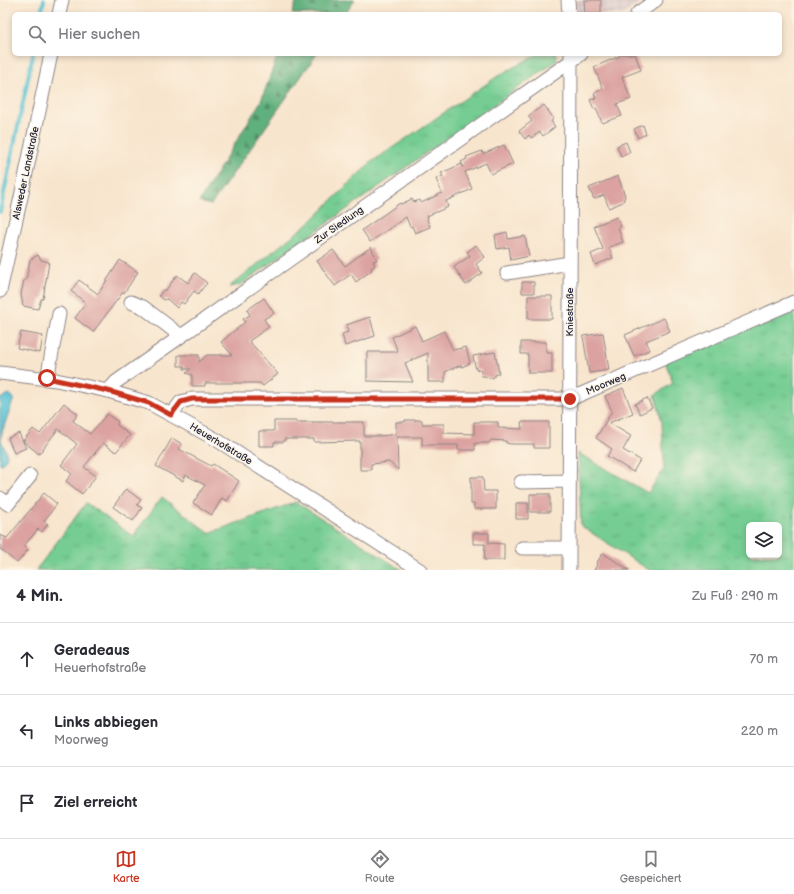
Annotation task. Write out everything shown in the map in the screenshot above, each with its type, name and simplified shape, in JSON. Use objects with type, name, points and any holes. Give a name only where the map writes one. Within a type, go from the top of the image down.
[{"type":"street","points":[[59,12],[62,0]]},
{"type":"street","points":[[568,0],[569,12]]},
{"type":"street","points":[[640,12],[656,0]]},
{"type":"street","name":"Alsweder Landstraße","points":[[0,291],[51,56]]},
{"type":"street","name":"Kniestraße","points":[[569,570],[570,263],[574,56]]},
{"type":"street","name":"Zur Siedlung","points":[[108,391],[116,382],[574,56]]},
{"type":"street","points":[[507,273],[570,263]]},
{"type":"street","points":[[131,302],[143,307],[181,336]]},
{"type":"street","name":"Moorweg","points":[[171,415],[181,402],[192,399],[570,399],[794,302]]},
{"type":"street","points":[[47,378],[59,314]]},
{"type":"street","name":"Heuerhofstraße","points":[[0,373],[47,378],[108,391],[149,403],[217,440],[420,570]]},
{"type":"street","points":[[0,498],[8,504],[30,476]]},
{"type":"street","points":[[521,482],[569,481]]},
{"type":"street","points":[[522,548],[569,548]]},
{"type":"shaded area","points":[[575,0],[644,0],[627,12],[576,12]]},
{"type":"green space","points":[[297,0],[355,0],[346,12],[293,12]]},
{"type":"green space","points":[[277,56],[316,56],[211,205],[199,202],[261,101]]},
{"type":"green space","points":[[534,56],[557,56],[556,61],[240,285],[229,287],[311,221],[370,163],[501,74]]},
{"type":"green space","points":[[794,306],[794,570],[649,570],[581,526],[578,453],[648,493],[664,469],[662,422],[655,395],[673,383],[665,361]]},
{"type":"green space","points":[[162,497],[209,533],[296,502],[402,570],[36,570],[86,503],[133,536]]},
{"type":"water","points":[[9,394],[14,398],[1,435],[7,455],[0,465],[0,399]]},
{"type":"building","points":[[584,0],[601,0],[601,12],[585,12]]},
{"type":"building","points":[[620,56],[636,56],[641,70],[622,77],[631,99],[617,104],[622,116],[602,123],[596,108],[594,109],[590,100],[596,98],[594,93],[603,89],[594,67]]},
{"type":"building","points":[[544,105],[554,119],[551,121],[555,127],[543,136],[540,132],[531,138],[529,135],[525,139],[519,131],[532,121],[528,116]]},
{"type":"building","points":[[643,125],[646,134],[638,138],[634,129]]},
{"type":"building","points":[[626,142],[630,152],[621,156],[617,146]]},
{"type":"building","points":[[504,145],[513,164],[491,174],[486,163],[465,172],[472,189],[446,201],[448,207],[427,216],[430,227],[415,233],[412,226],[410,227],[406,217],[370,242],[362,230],[400,203],[401,204],[412,199],[414,202],[420,200],[421,203],[442,193],[436,179],[443,176],[441,173],[462,164],[461,162],[467,159],[466,157],[482,151],[483,154]]},
{"type":"building","points":[[618,176],[625,196],[623,202],[609,208],[604,195],[594,199],[589,188]]},
{"type":"building","points":[[617,217],[621,226],[618,228],[623,242],[609,247],[613,258],[595,265],[591,254],[603,249],[594,226]]},
{"type":"building","points":[[507,232],[508,239],[525,236],[529,256],[511,260],[509,247],[497,249],[495,235]]},
{"type":"building","points":[[476,245],[485,257],[476,264],[482,273],[466,285],[454,267],[470,256],[467,252]]},
{"type":"building","points":[[371,247],[377,260],[373,261],[375,266],[356,282],[351,274],[335,286],[317,261],[333,250],[345,266]]},
{"type":"building","points":[[38,255],[41,260],[49,262],[43,299],[41,299],[38,309],[23,306],[21,294],[24,280],[26,280],[30,260]]},
{"type":"building","points":[[120,260],[138,272],[124,293],[123,292],[93,332],[75,318],[86,303],[71,291],[79,280],[98,294]]},
{"type":"building","points":[[195,273],[207,283],[198,294],[194,291],[184,304],[181,302],[177,308],[167,299],[164,300],[159,296],[163,290],[166,290],[177,275],[188,283]]},
{"type":"building","points":[[522,282],[534,282],[534,293],[522,293]]},
{"type":"building","points":[[528,296],[552,296],[552,319],[528,319]]},
{"type":"building","points":[[264,298],[274,313],[264,319],[269,327],[249,341],[278,374],[263,386],[260,383],[205,383],[205,386],[192,386],[192,375],[186,373],[191,369],[184,369],[184,366],[178,366],[178,355],[199,355],[199,362],[207,355],[232,355],[221,342],[245,322],[243,319],[250,315],[247,310]]},
{"type":"building","points":[[370,317],[375,336],[345,346],[342,334],[348,332],[346,325]]},
{"type":"building","points":[[664,318],[670,331],[646,341],[650,350],[634,356],[625,335]]},
{"type":"building","points":[[415,326],[422,341],[444,331],[453,350],[466,347],[470,363],[445,372],[445,382],[428,382],[428,353],[405,363],[413,382],[367,381],[367,352],[398,352],[392,337]]},
{"type":"building","points":[[21,332],[43,336],[40,353],[17,348]]},
{"type":"building","points":[[603,333],[609,370],[589,373],[583,336]]},
{"type":"building","points":[[521,342],[546,342],[546,353],[552,353],[552,373],[528,373],[528,354],[521,354]]},
{"type":"building","points":[[495,352],[499,373],[493,378],[482,376],[480,369],[476,370],[473,356]]},
{"type":"building","points":[[623,388],[633,413],[609,423],[631,436],[623,450],[640,460],[633,472],[607,456],[612,449],[596,438],[612,411],[605,396]]},
{"type":"building","points":[[647,398],[652,408],[640,414],[635,404]]},
{"type":"building","points":[[64,403],[78,414],[73,421],[90,434],[107,414],[118,422],[117,425],[130,435],[116,452],[103,443],[84,467],[96,476],[82,494],[66,481],[72,474],[61,465],[77,444],[58,429],[39,454],[23,441],[33,429],[40,434]]},
{"type":"building","points":[[405,420],[422,420],[422,424],[444,424],[444,433],[474,434],[474,422],[498,422],[498,428],[522,429],[521,422],[549,422],[549,448],[534,448],[534,444],[510,444],[506,443],[506,441],[491,440],[489,443],[475,443],[475,450],[458,450],[458,445],[422,445],[422,437],[397,437],[398,470],[389,462],[371,464],[371,470],[360,470],[360,441],[314,442],[314,439],[284,439],[284,442],[274,442],[274,446],[259,446],[259,431],[274,431],[274,421],[364,422],[364,436],[381,436],[396,434],[396,422],[405,422]]},
{"type":"building","points":[[19,433],[26,448],[14,453],[8,438]]},
{"type":"building","points":[[172,438],[182,444],[179,449],[211,466],[213,464],[239,481],[227,501],[222,498],[212,515],[193,503],[205,485],[186,475],[183,481],[156,466]]},
{"type":"building","points":[[471,477],[483,477],[484,491],[496,491],[496,509],[474,509],[474,504],[471,504]]},
{"type":"building","points":[[126,489],[141,500],[137,505],[142,508],[133,521],[113,507]]},
{"type":"building","points":[[44,493],[57,504],[44,521],[48,524],[42,532],[38,529],[24,546],[28,550],[17,563],[0,549],[0,535],[7,538]]},
{"type":"building","points":[[530,494],[550,494],[550,512],[530,512]]},
{"type":"building","points":[[516,503],[528,503],[528,519],[516,519]]},
{"type":"building","points":[[473,533],[489,533],[489,543],[504,544],[504,560],[484,560],[485,544],[473,544]]},
{"type":"building","points":[[603,553],[629,570],[594,570]]},
{"type":"waterway","points":[[41,12],[44,0]]},
{"type":"waterway","points":[[0,212],[33,56]]},
{"type":"route","points":[[47,378],[108,391],[149,403],[171,415],[181,402],[192,399],[570,399]]}]
